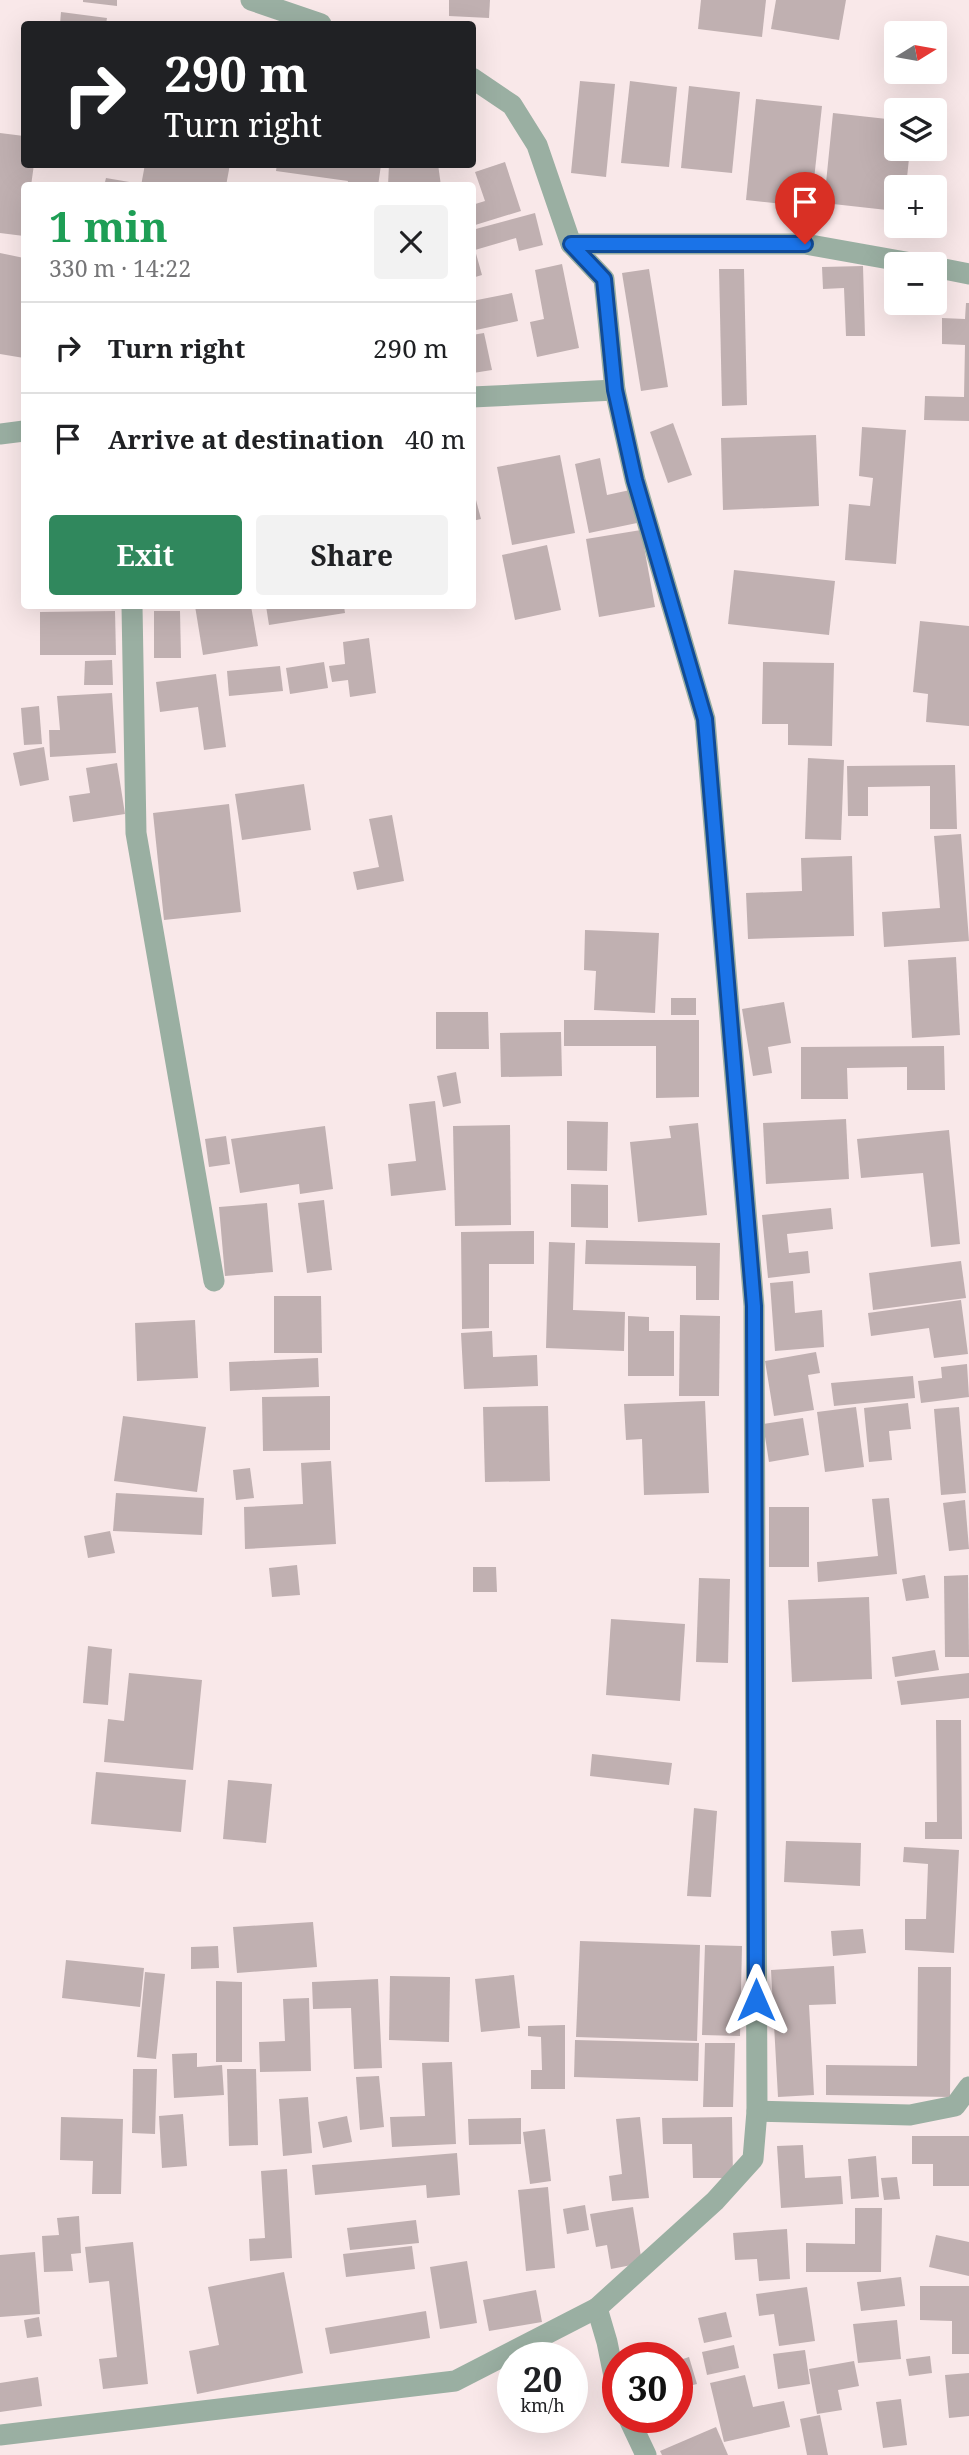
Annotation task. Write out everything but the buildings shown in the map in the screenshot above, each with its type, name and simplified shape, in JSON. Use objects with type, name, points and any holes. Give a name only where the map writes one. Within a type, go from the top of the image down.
[{"type":"street","points":[[251,0],[312,21]]},
{"type":"street","points":[[0,2435],[455,2381],[597,2308],[715,2201],[753,2159],[757,2110],[754,1306],[705,719],[635,480],[615,390],[604,279],[571,244],[537,145],[512,105],[476,81]]},
{"type":"street","points":[[571,244],[805,244],[884,258]]},
{"type":"street","points":[[947,270],[969,274]]},
{"type":"street","points":[[476,397],[615,390]]},
{"type":"street","points":[[0,434],[21,431]]},
{"type":"street","points":[[132,609],[136,833],[214,1281]]},
{"type":"street","points":[[757,2110],[910,2115],[955,2106],[969,2087]]},
{"type":"street","points":[[597,2308],[607,2342]]},
{"type":"street","points":[[636,2433],[646,2455]]},
{"type":"route","points":[[756,2000],[754,1306],[705,719],[635,480],[615,390],[604,279],[571,244],[805,244]]}]
